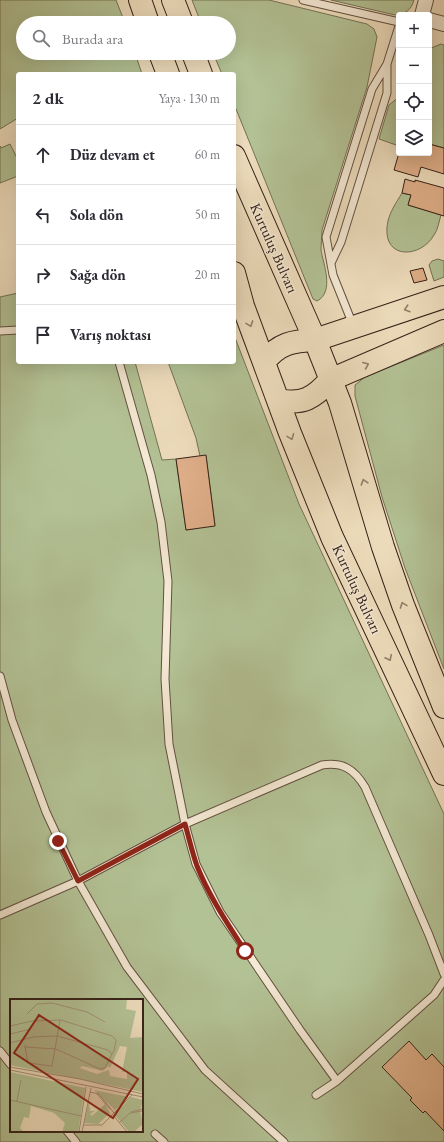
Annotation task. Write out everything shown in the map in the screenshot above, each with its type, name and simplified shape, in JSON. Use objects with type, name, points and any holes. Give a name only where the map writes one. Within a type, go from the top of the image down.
[{"type":"main road","points":[[140,0],[146,16]]},
{"type":"main road","points":[[173,0],[179,16]]},
{"type":"main road","points":[[163,60],[167,72]]},
{"type":"main road","points":[[196,60],[200,72]]},
{"type":"main road","name":"Kurtuluş Bulvarı","points":[[236,161],[315,340]]},
{"type":"main road","points":[[236,280],[243,306],[278,400],[290,402],[310,399],[330,380],[444,331]]},
{"type":"main road","points":[[264,362],[272,351],[285,344],[315,340],[444,297]]},
{"type":"main road","points":[[315,340],[340,403],[383,547],[403,605],[444,706]]},
{"type":"main road","name":"Kurtuluş Bulvarı","points":[[278,400],[332,537],[444,774]]},
{"type":"street","points":[[423,12],[426,0]]},
{"type":"street","points":[[432,21],[444,24]]},
{"type":"lane","points":[[303,0],[396,21]]},
{"type":"lane","points":[[354,326],[338,290],[326,237],[372,89],[387,64],[396,36]]},
{"type":"lane","points":[[331,263],[341,242],[387,93],[387,64]]},
{"type":"lane","points":[[0,332],[16,330]]},
{"type":"lane","points":[[121,364],[151,476],[161,522],[168,581],[165,679],[166,717],[172,767],[196,864],[220,912],[300,1030],[337,1081]]},
{"type":"lane","points":[[0,676],[12,720],[46,812],[78,881],[127,967],[205,1070],[226,1090],[242,1102],[284,1142]]},
{"type":"lane","points":[[0,916],[78,881],[185,824],[322,765],[332,763],[350,768],[365,787],[429,935],[444,974]]},
{"type":"lane","points":[[316,1095],[337,1081],[434,995],[444,980]]},
{"type":"lane","points":[[0,1051],[10,1064]]},
{"type":"lane","points":[[68,1132],[76,1142]]},
{"type":"lane","points":[[155,1134],[164,1142]]},
{"type":"green space","points":[[0,0],[116,0],[122,16],[16,16],[16,60],[137,60],[141,72],[16,72],[16,119],[0,129]]},
{"type":"green space","points":[[192,0],[269,0],[367,24],[374,29],[377,37],[367,87],[322,230],[321,250],[327,284],[326,291],[317,301],[313,299],[236,109],[236,72],[221,72],[216,60],[236,60],[236,16],[198,16]]},
{"type":"green space","points":[[331,0],[414,0],[408,11],[396,12],[395,15]]},
{"type":"green space","points":[[441,44],[444,45],[444,148],[432,145],[432,48]]},
{"type":"green space","points":[[396,99],[396,145],[379,139],[389,105]]},
{"type":"green space","points":[[10,144],[16,156],[16,177],[0,183],[0,146],[1,148]]},
{"type":"green space","points":[[402,193],[411,195],[408,205],[441,215],[436,231],[428,243],[413,251],[404,252],[397,250],[391,245],[388,238],[387,227],[389,218]]},
{"type":"green space","points":[[438,259],[444,261],[444,277],[434,281],[429,265],[432,261]]},
{"type":"green space","points":[[16,293],[16,364],[136,364],[162,460],[176,459],[186,530],[215,525],[206,456],[200,456],[196,438],[169,364],[236,364],[236,340],[299,504],[444,814],[444,1142],[0,1142],[0,297]]},
{"type":"green space","points":[[444,345],[444,669],[405,568],[382,497],[355,396],[355,385],[365,377]]},
{"type":"building","points":[[432,145],[444,148],[444,174],[421,167],[418,177],[394,170],[398,156],[432,156]]},
{"type":"building","points":[[405,179],[415,182],[415,180],[444,188],[444,216],[408,205],[411,195],[402,193]]},
{"type":"building","points":[[423,268],[427,280],[414,283],[410,271]]},
{"type":"building","points":[[206,455],[215,526],[186,530],[176,459]]},
{"type":"building","points":[[409,1041],[426,1060],[432,1054],[444,1067],[444,1131],[425,1111],[423,1113],[410,1100],[412,1098],[382,1067]]},
{"type":"route","points":[[58,841],[78,881],[185,824],[196,864],[206,886],[220,912],[245,951]]}]
